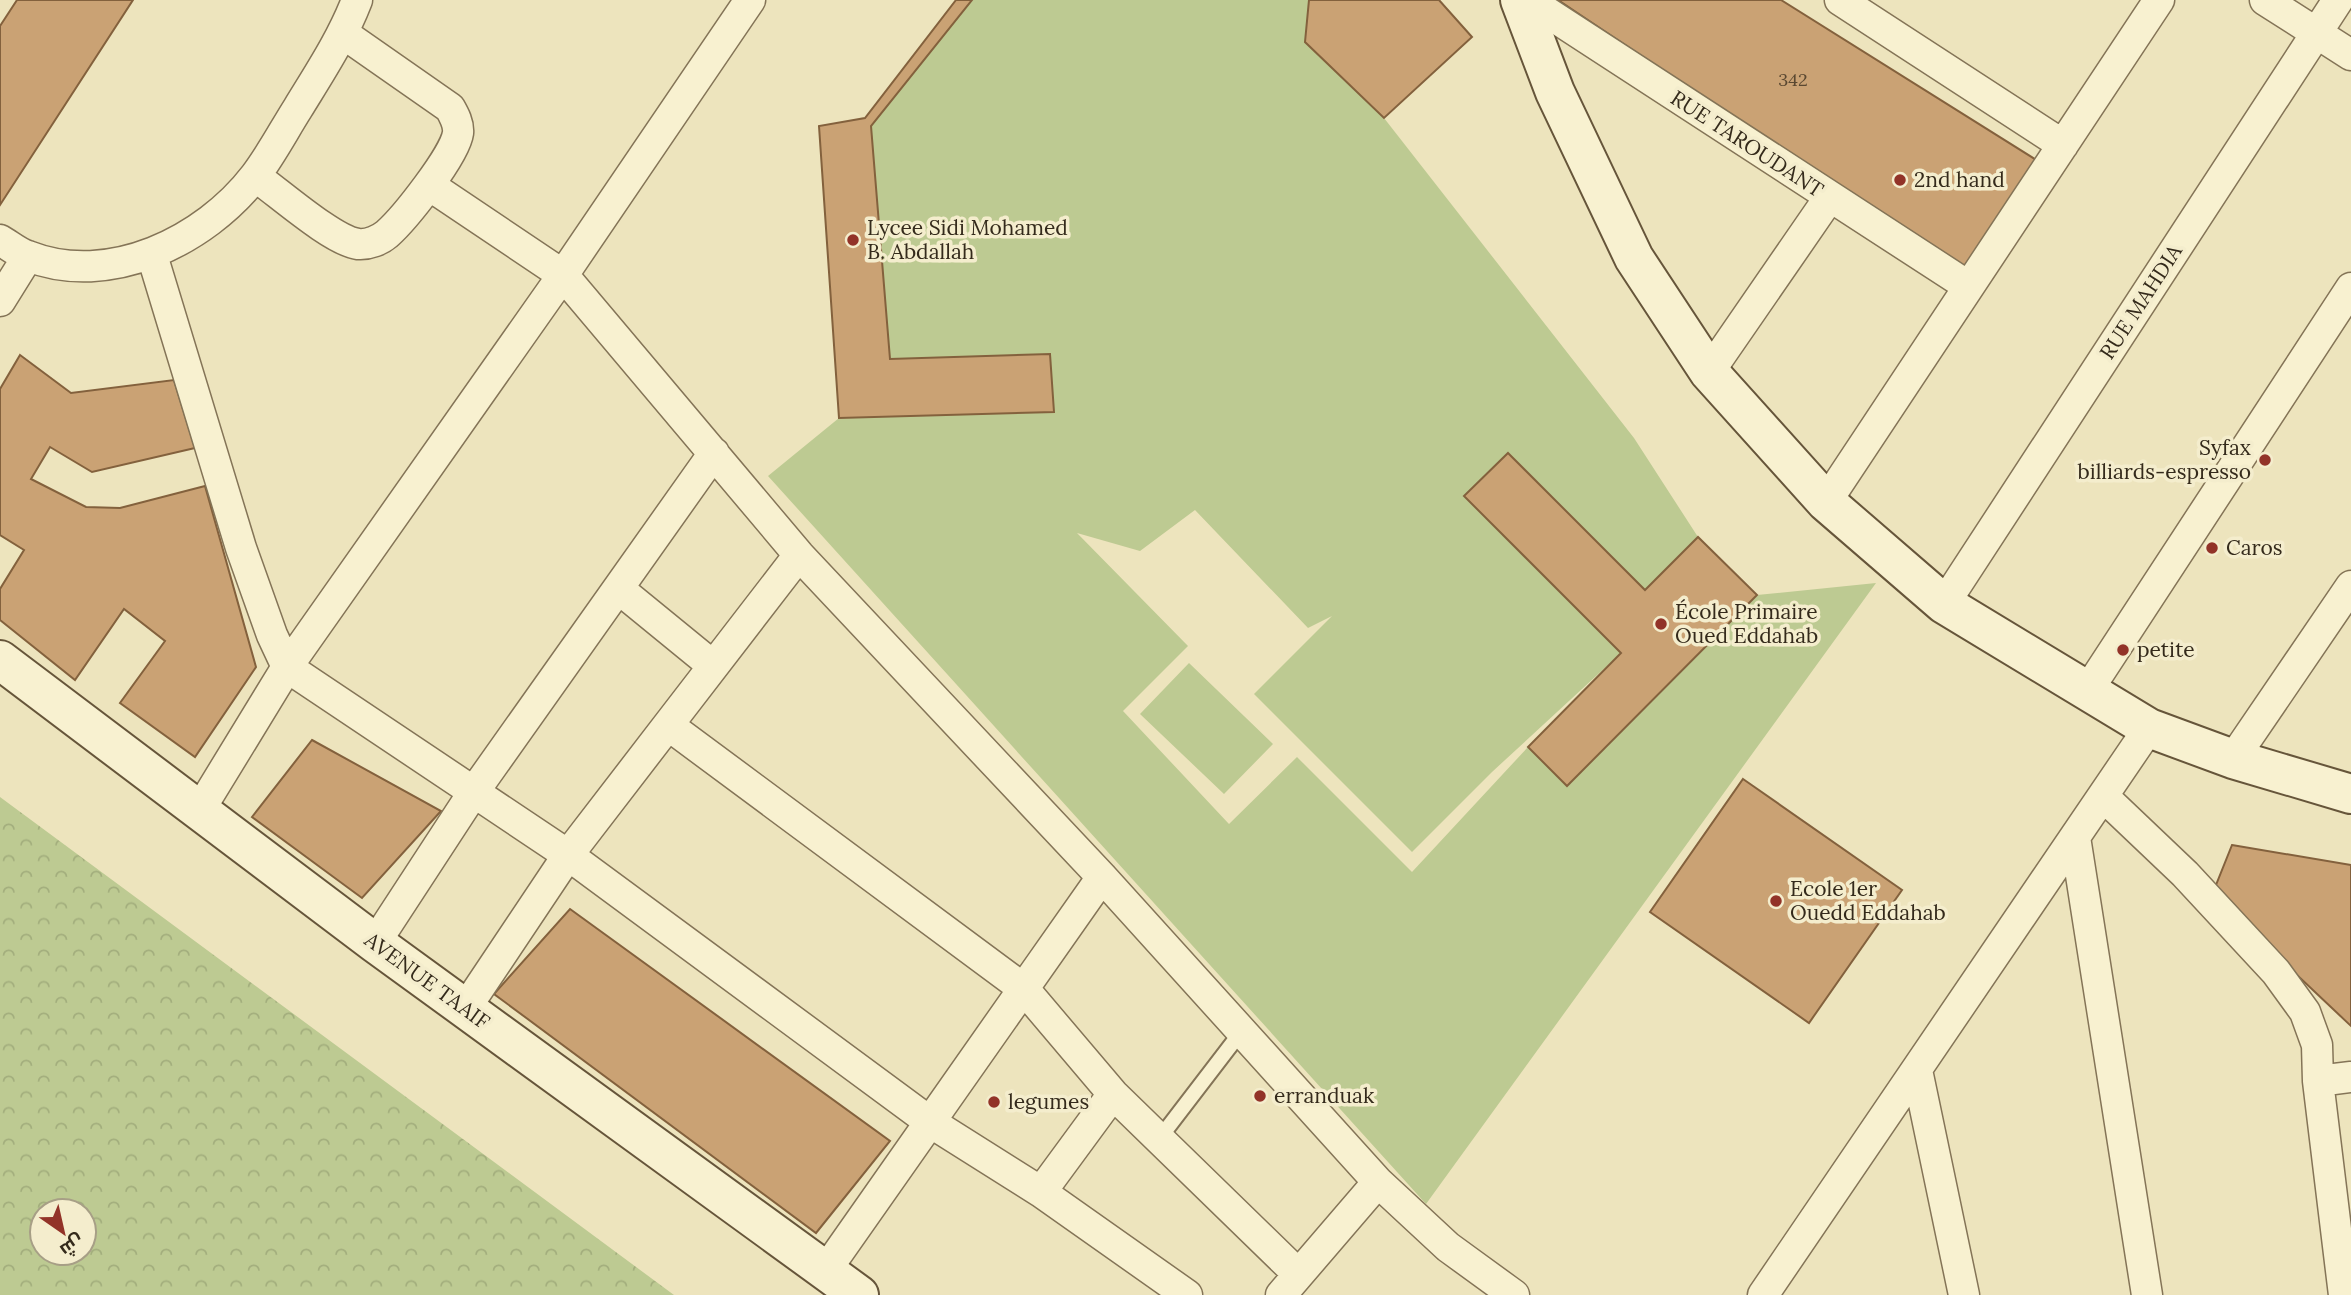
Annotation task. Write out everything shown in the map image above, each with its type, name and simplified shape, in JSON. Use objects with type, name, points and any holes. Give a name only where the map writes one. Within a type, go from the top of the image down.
[{"type":"street","points":[[0,240],[27,256],[68,264],[103,264],[152,255],[201,227],[255,176],[344,34],[357,0]]},
{"type":"street","points":[[199,811],[287,667],[563,275],[750,0]]},
{"type":"street","points":[[1520,0],[1555,92],[1634,258],[1709,372],[1826,502],[1944,604],[2149,728],[2233,759],[2351,794]]},
{"type":"street","name":"RUE TAROUDANT","points":[[1528,0],[1968,286]]},
{"type":"street","points":[[1840,0],[2063,145]]},
{"type":"street","points":[[2265,0],[2351,55]]},
{"type":"street","name":"RUE MAHDIA","points":[[1944,604],[2339,0]]},
{"type":"street","points":[[1826,502],[2063,145],[2152,2]]},
{"type":"street","points":[[255,176],[335,234],[360,244],[374,242],[387,234],[429,185],[458,133],[450,108],[344,34]]},
{"type":"street","points":[[429,185],[563,275],[799,555],[1102,877],[1378,1182],[1448,1247],[1514,1295]]},
{"type":"street","points":[[1709,372],[1829,198]]},
{"type":"street","points":[[152,255],[241,548],[272,635],[287,667],[568,855],[930,1122],[1041,1192],[1187,1295]]},
{"type":"street","points":[[0,301],[27,256]]},
{"type":"street","points":[[2088,690],[2351,288]]},
{"type":"street","points":[[374,943],[473,793],[714,453]]},
{"type":"street","points":[[465,1009],[568,855],[799,555]]},
{"type":"street","points":[[2233,759],[2351,586]]},
{"type":"street","points":[[619,589],[712,665]]},
{"type":"street","name":"AVENUE TAAIF","points":[[0,660],[374,943],[859,1295]]},
{"type":"street","points":[[667,725],[1024,989],[1113,1094],[1159,1139],[1289,1284],[1378,1182]]},
{"type":"street","points":[[1763,1295],[2149,728]]},
{"type":"street","points":[[2104,796],[2185,874],[2277,972],[2305,1012],[2317,1045],[2318,1081],[2344,1295]]},
{"type":"street","points":[[2075,837],[2147,1295]]},
{"type":"street","points":[[826,1270],[1102,877]]},
{"type":"street","points":[[1917,1070],[1964,1295]]},
{"type":"street","points":[[2318,1081],[2351,1077]]},
{"type":"street","points":[[1041,1192],[1113,1094]]},
{"type":"lane","points":[[1159,1139],[1241,1032]]},
{"type":"green space","points":[[972,0],[1309,0],[1306,42],[1384,118],[1634,438],[1698,537],[1645,590],[1508,453],[1465,496],[1621,653],[1492,772],[1412,852],[1254,694],[1332,616],[1308,628],[1195,510],[1140,551],[1077,533],[1188,646],[1123,711],[1229,824],[1297,757],[1412,872],[1528,747],[1567,786],[1757,595],[1876,583],[1426,1204],[768,476],[839,418],[1054,411],[1050,354],[890,359],[871,126]]},
{"type":"green space","points":[[1189,663],[1273,744],[1224,794],[1140,714]]},
{"type":"green space","points":[[0,797],[674,1295],[0,1295]]},
{"type":"building","points":[[17,0],[133,0],[0,205],[0,26]]},
{"type":"building","name":"Lycee Sidi Mohamed B. Abdallah","points":[[956,0],[972,0],[871,126],[890,359],[1050,354],[1054,412],[839,418],[819,126],[865,118]]},
{"type":"building","points":[[1309,0],[1439,0],[1472,37],[1384,118],[1305,42]]},
{"type":"building","points":[[1558,0],[1781,0],[2038,161],[1965,273]]},
{"type":"building","points":[[20,355],[71,393],[174,380],[195,448],[92,472],[50,447],[31,479],[86,507],[120,508],[205,486],[256,667],[195,757],[120,703],[165,641],[124,609],[75,680],[0,620],[0,589],[24,550],[0,535],[0,389]]},
{"type":"building","name":"École Primaire Oued Eddahab","points":[[1508,453],[1645,590],[1698,537],[1757,595],[1567,786],[1528,747],[1621,653],[1464,496]]},
{"type":"building","points":[[312,740],[441,811],[362,898],[252,817]]},
{"type":"building","name":"Ecole 1er Ouedd Eddahab","points":[[1743,779],[1902,890],[1809,1023],[1650,912]]},
{"type":"building","points":[[2232,845],[2351,865],[2351,1026],[2212,895]]},
{"type":"building","points":[[570,909],[890,1141],[816,1233],[494,994]]},
{"type":"place","name":"2nd hand","points":[[1900,180]]},
{"type":"place","name":"Lycee Sidi Mohamed B. Abdallah","points":[[853,240]]},
{"type":"place","name":"Syfax billiards-espresso","points":[[2265,460]]},
{"type":"place","name":"Caros","points":[[2212,548]]},
{"type":"place","name":"École Primaire Oued Eddahab","points":[[1661,624]]},
{"type":"place","name":"petite","points":[[2123,650]]},
{"type":"place","name":"Ecole 1er Ouedd Eddahab","points":[[1776,901]]},
{"type":"place","name":"erranduak","points":[[1260,1096]]},
{"type":"place","name":"legumes","points":[[994,1102]]}]
